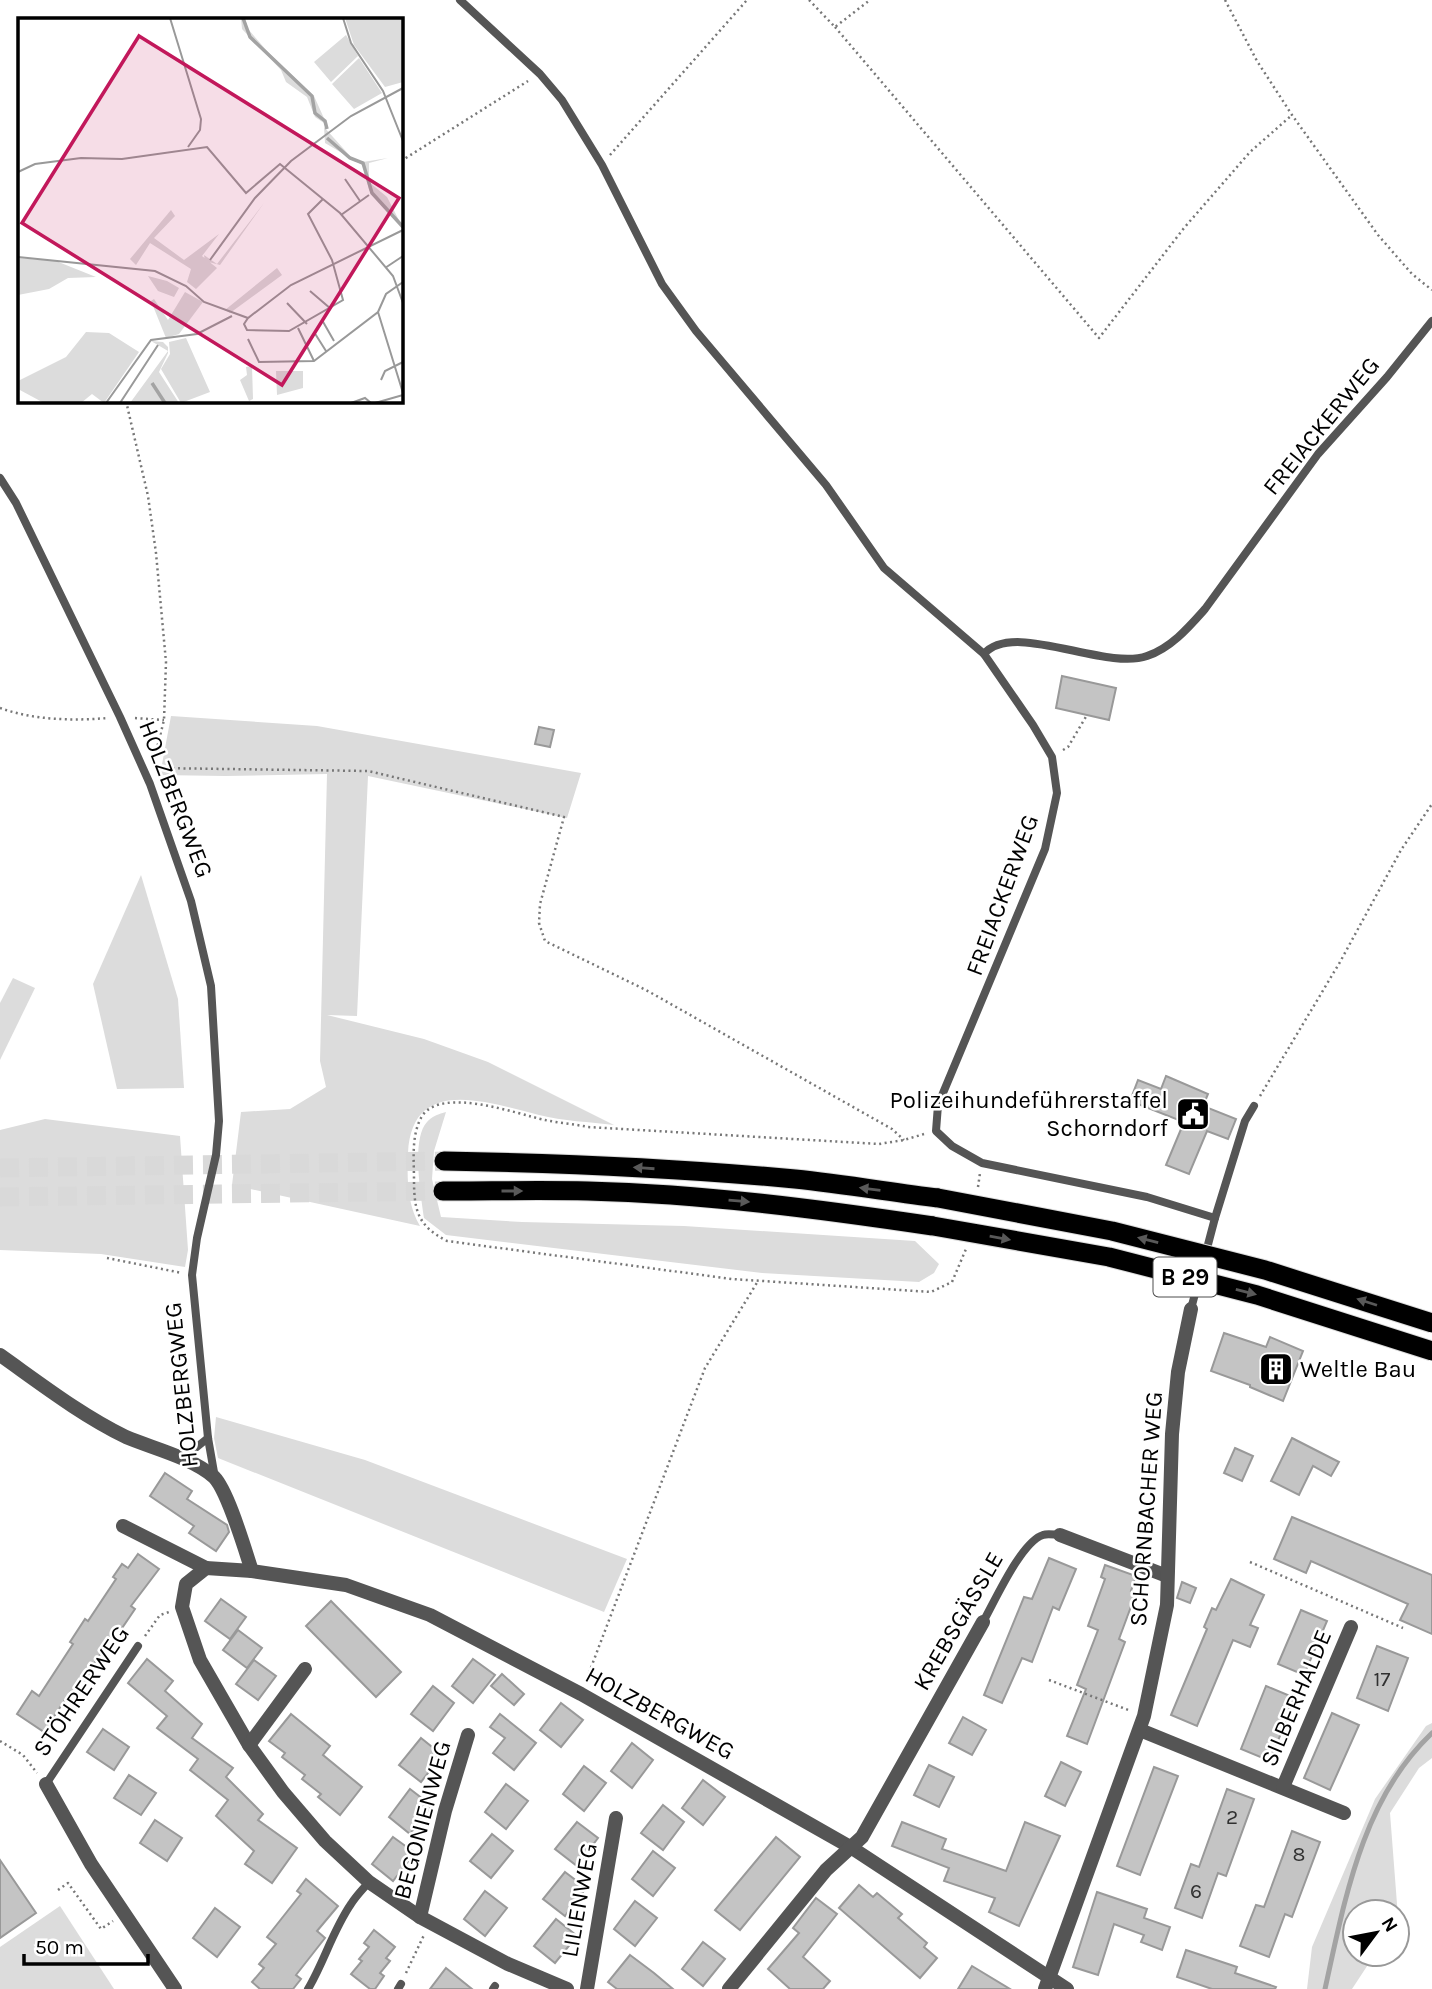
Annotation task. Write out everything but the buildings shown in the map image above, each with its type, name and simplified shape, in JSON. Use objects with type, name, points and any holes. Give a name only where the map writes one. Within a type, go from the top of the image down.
[{"type":"highway","name":"B 29","points":[[444,1161],[583,1164],[677,1170],[796,1179],[938,1198],[1112,1231],[1253,1266],[1432,1323]]},
{"type":"highway","name":"B 29","points":[[443,1191],[589,1191],[704,1198],[815,1208],[933,1226],[1109,1257],[1257,1295],[1432,1351]]},
{"type":"street","name":"SCHORNBACHER WEG","points":[[1047,1983],[1142,1723],[1167,1605],[1172,1434],[1178,1372],[1191,1309]]},
{"type":"street","points":[[0,1355],[85,1415],[127,1437],[183,1459],[215,1478]]},
{"type":"street","name":"HOLZBERGWEG","points":[[215,1478],[235,1517],[252,1571],[346,1585],[430,1615],[581,1694],[852,1848],[1047,1983],[1067,1989]]},
{"type":"street","points":[[123,1527],[206,1568],[252,1571]]},
{"type":"street","name":"KREBSGÄSSLE","points":[[1060,1535],[1167,1576]]},
{"type":"street","points":[[206,1568],[186,1584],[182,1607],[200,1660],[249,1745],[283,1792],[369,1882],[425,1919],[508,1964],[568,1989]]},
{"type":"street","name":"KREBSGÄSSLE","points":[[729,1989],[826,1870],[862,1836],[984,1622]]},
{"type":"street","name":"SILBERHALDE","points":[[1283,1787],[1351,1627]]},
{"type":"street","points":[[249,1745],[305,1669]]},
{"type":"street","name":"SILBERHALDE","points":[[1142,1723],[1344,1814]]},
{"type":"street","name":"BEGONIENWEG","points":[[425,1919],[445,1811],[468,1735]]},
{"type":"street","name":"STÖHRERWEG","points":[[46,1784],[91,1864],[176,1989]]},
{"type":"street","name":"LILIENWEG","points":[[587,1989],[616,1818]]},
{"type":"lane","points":[[460,0],[540,74],[562,100],[602,165],[662,284],[696,331],[826,485],[884,568],[984,654]]},
{"type":"lane","name":"FREIACKERWEG","points":[[936,1130],[938,1105],[1045,849],[1057,793],[1052,757],[1034,725],[984,654],[990,648],[1007,642],[1055,647],[1123,660],[1147,656],[1170,644],[1205,609],[1318,454],[1387,377],[1432,321]]},
{"type":"lane","name":"HOLZBERGWEG","points":[[0,478],[16,503],[150,784],[191,901],[212,986],[219,1121],[216,1155],[197,1238],[192,1275],[208,1438],[215,1478]]},
{"type":"lane","points":[[1191,1309],[1245,1121],[1254,1106]]},
{"type":"lane","points":[[936,1130],[952,1146],[982,1163],[1147,1197],[1215,1218]]},
{"type":"lane","points":[[183,1459],[208,1438]]},
{"type":"lane","name":"KREBSGÄSSLE","points":[[984,1622],[1031,1542],[1044,1534],[1060,1535]]},
{"type":"lane","name":"STÖHRERWEG","points":[[46,1784],[138,1646]]},
{"type":"lane","points":[[308,1989],[351,1903],[369,1882]]},
{"type":"path","points":[[602,165],[747,0]]},
{"type":"path","points":[[809,0],[835,27],[1099,338],[1184,228],[1250,152],[1292,115]]},
{"type":"path","points":[[835,27],[870,0]]},
{"type":"path","points":[[1225,0],[1257,61],[1292,115],[1378,234],[1412,274],[1432,290]]},
{"type":"path","points":[[402,160],[540,74]]},
{"type":"path","points":[[126,402],[148,496],[166,662],[163,720],[152,768],[368,771],[564,817],[540,904],[539,923],[545,941],[646,990],[892,1129],[904,1140]]},
{"type":"path","points":[[0,708],[18,715],[85,720],[120,717],[163,720]]},
{"type":"path","points":[[1052,757],[1068,747],[1087,715]]},
{"type":"path","points":[[1254,1106],[1340,962],[1401,850],[1432,804]]},
{"type":"path","points":[[936,1130],[904,1140],[879,1143],[588,1127],[545,1120],[505,1109],[457,1102],[435,1105],[423,1115],[414,1136],[414,1200],[420,1220],[434,1234],[447,1241],[758,1281],[931,1292],[952,1282]]},
{"type":"path","points":[[107,1258],[192,1275]]},
{"type":"path","points":[[581,1694],[705,1368],[758,1281]]},
{"type":"path","points":[[1250,1562],[1403,1628]]},
{"type":"path","name":"STÖHRERWEG","points":[[138,1646],[160,1615],[182,1607]]},
{"type":"path","points":[[1049,1680],[1142,1723]]},
{"type":"path","points":[[0,1741],[23,1755],[46,1784]]},
{"type":"path","points":[[58,1890],[68,1883],[101,1929],[125,1914]]},
{"type":"path","points":[[399,1986],[425,1919]]},
{"type":"shaded area","points":[[171,716],[317,726],[581,773],[567,818],[368,776],[357,1016],[327,1015],[424,1039],[488,1062],[614,1125],[557,1119],[477,1101],[438,1103],[423,1112],[413,1128],[408,1153],[410,1200],[420,1226],[232,1185],[241,1112],[290,1109],[326,1087],[320,1061],[327,774],[160,775]]},
{"type":"shaded area","points":[[141,875],[178,999],[184,1088],[117,1089],[93,984]]},
{"type":"shaded area","points":[[13,978],[35,988],[0,1060],[0,1003]]},
{"type":"shaded area","points":[[446,1112],[434,1151],[432,1179],[441,1217],[684,1226],[915,1241],[939,1264],[934,1273],[919,1282],[762,1273],[446,1235],[424,1218],[418,1154],[422,1130],[427,1122]]},
{"type":"shaded area","points":[[45,1119],[180,1136],[188,1250],[185,1267],[101,1254],[0,1250],[0,1130]]},
{"type":"shaded area","points":[[216,1417],[365,1460],[627,1559],[604,1612],[218,1458],[214,1438]]},
{"type":"shaded area","points":[[1432,1723],[1432,1758],[1419,1768],[1390,1813],[1397,1898],[1341,1898],[1341,1968],[1366,1968],[1352,1989],[1307,1989],[1312,1947],[1375,1799],[1426,1726]]},
{"type":"shaded area","points":[[60,1906],[114,1989],[0,1989],[0,1947]]},
{"type":"waterway","points":[[1325,1989],[1349,1886],[1373,1819],[1408,1759],[1432,1733]]},
{"type":"tunnel","points":[[0,1168],[444,1161]]},
{"type":"tunnel","points":[[0,1197],[443,1191]]},
{"type":"place","name":"Polizeihundeführerstaffel Schorndorf","points":[[1193,1114]]},
{"type":"place","name":"Weltle Bau","points":[[1276,1369]]}]
